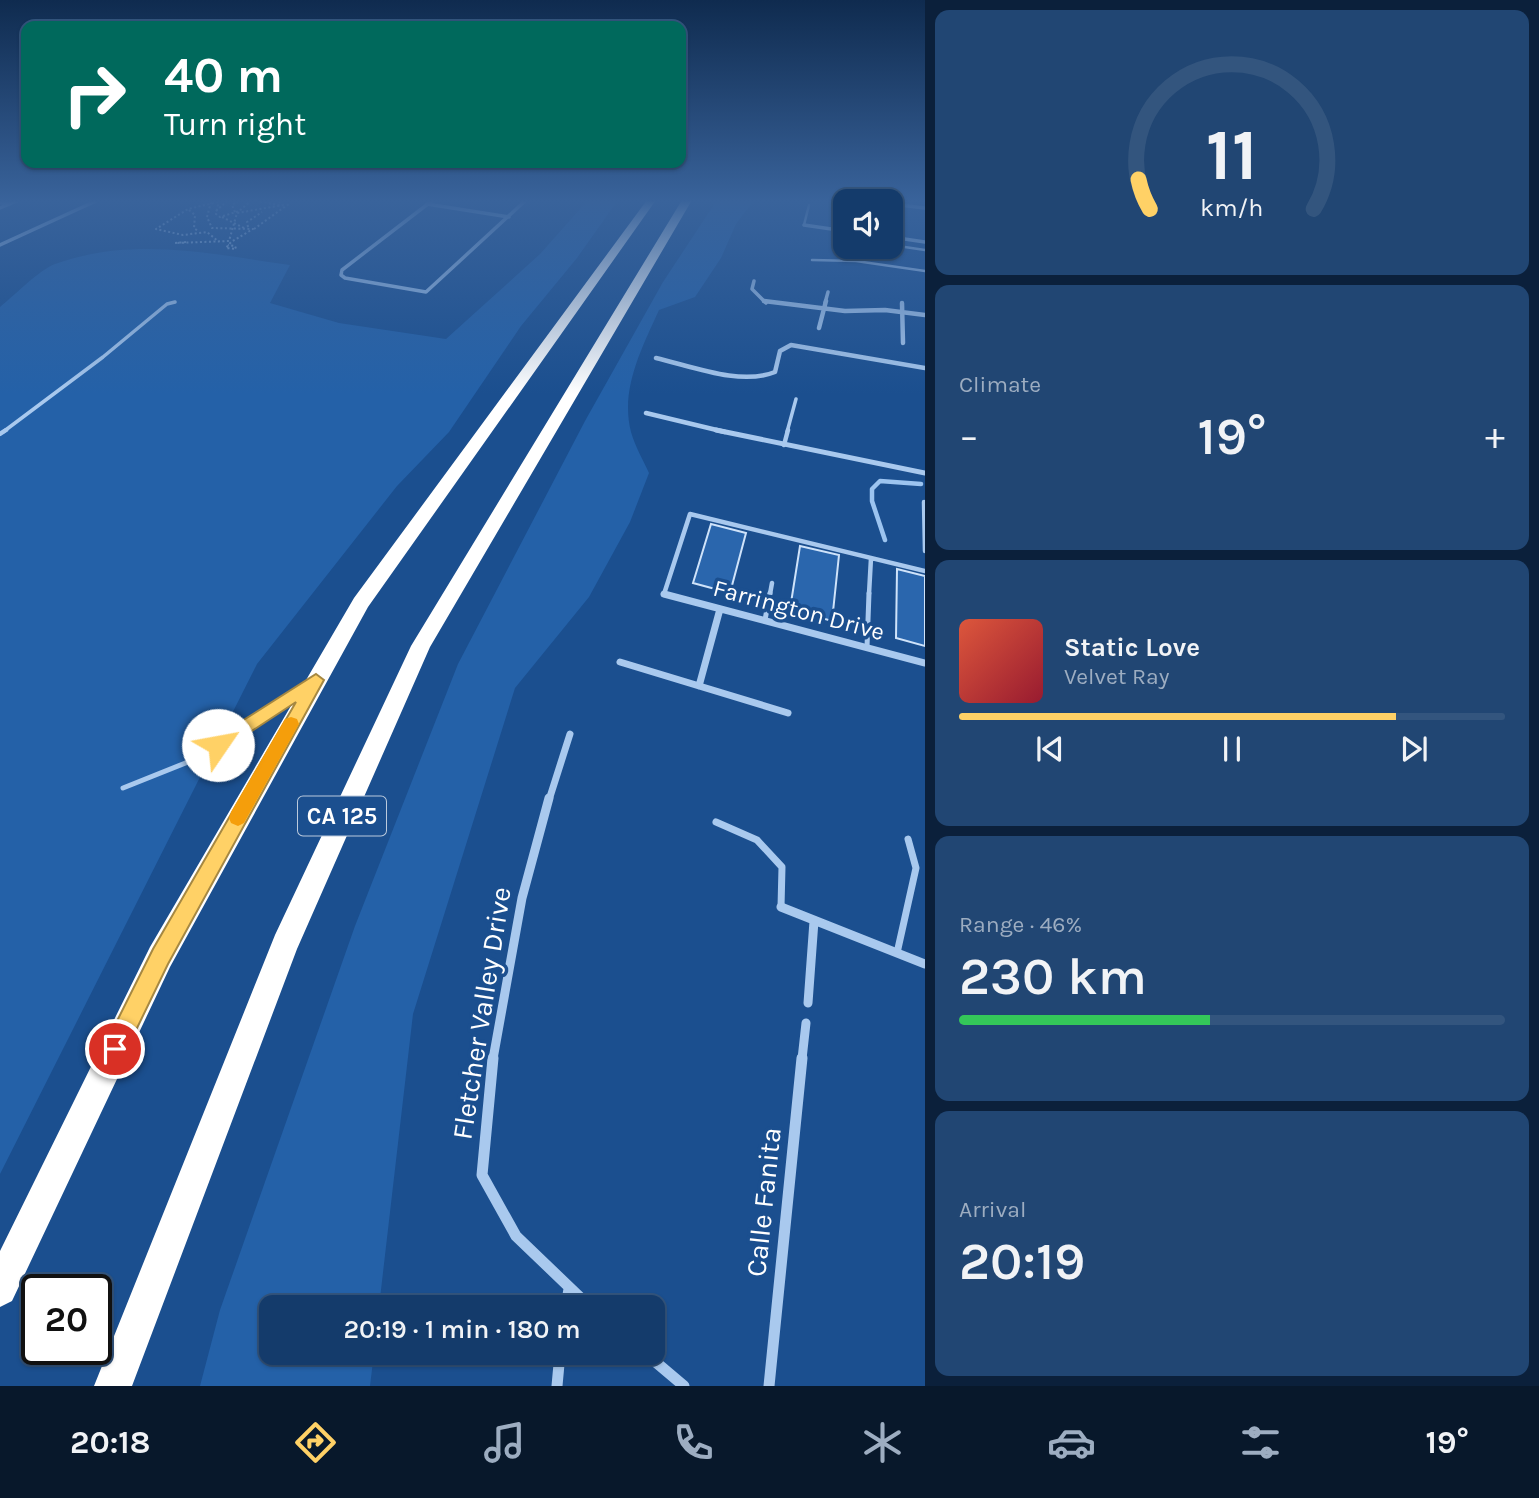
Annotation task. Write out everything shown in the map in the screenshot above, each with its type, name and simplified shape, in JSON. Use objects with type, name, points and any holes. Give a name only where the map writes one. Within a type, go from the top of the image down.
[{"type":"highway","points":[[580,298],[599,265]]},
{"type":"highway","points":[[0,1289],[160,957],[361,603],[604,265]]},
{"type":"highway","name":"CA 125","points":[[113,1386],[285,945],[421,646],[640,281],[647,265]]},
{"type":"highway","points":[[640,281],[647,277],[656,265]]},
{"type":"street","points":[[349,265],[342,270],[341,275],[345,278],[426,292],[456,265]]},
{"type":"street","points":[[754,281],[754,294],[766,303],[925,315]]},
{"type":"street","points":[[819,328],[828,292]]},
{"type":"street","points":[[902,303],[903,342]]},
{"type":"street","points":[[656,358],[743,375],[769,376],[775,372],[780,351],[791,345],[925,368]]},
{"type":"street","points":[[646,413],[784,445],[925,473]]},
{"type":"street","name":"Farrington Drive","points":[[664,594],[925,663]]},
{"type":"street","points":[[699,686],[720,608]]},
{"type":"street","points":[[620,662],[788,713]]},
{"type":"street","name":"Fletcher Valley Drive","points":[[570,734],[522,898],[490,1077],[482,1175],[516,1236],[576,1295]]},
{"type":"street","points":[[781,907],[925,964]]},
{"type":"street","points":[[808,1003],[814,921]]},
{"type":"street","name":"Calle Fanita","points":[[769,1386],[806,1023]]},
{"type":"street","points":[[568,1295],[569,1289]]},
{"type":"street","points":[[557,1386],[560,1365]]},
{"type":"street","points":[[659,1365],[684,1386]]},
{"type":"lane","points":[[881,265],[925,271]]},
{"type":"lane","points":[[0,434],[103,357],[167,304],[175,302]]},
{"type":"lane","points":[[784,445],[796,399]]},
{"type":"lane","points":[[924,502],[925,551]]},
{"type":"lane","points":[[664,594],[690,514],[925,571]]},
{"type":"lane","points":[[867,648],[871,558]]},
{"type":"lane","points":[[765,620],[772,583]]},
{"type":"lane","points":[[123,788],[198,758],[316,680]]},
{"type":"lane","points":[[716,822],[757,840],[782,867],[781,907]]},
{"type":"lane","points":[[897,953],[916,868],[908,839]]},
{"type":"shaded area","points":[[54,265],[288,265],[290,265],[270,303],[339,323],[446,339],[528,265],[571,265],[521,326],[449,432],[397,486],[257,664],[0,1174],[0,307]]},
{"type":"shaded area","points":[[674,265],[717,265],[695,297],[659,310],[634,369],[628,400],[631,432],[649,473],[630,522],[589,597],[515,688],[413,1014],[380,1295],[259,1295],[259,1365],[373,1365],[370,1386],[200,1386],[220,1310],[355,926],[458,664],[585,421]]},
{"type":"building","points":[[711,524],[746,533],[730,593],[693,583]]},
{"type":"building","points":[[800,546],[839,555],[832,621],[790,609]]},
{"type":"building","points":[[897,569],[925,576],[925,646],[896,638]]},
{"type":"waterway","points":[[885,540],[872,501],[872,489],[880,481],[921,484]]},
{"type":"slow traffic","points":[[238,818],[291,724]]},
{"type":"route","points":[[115,1049],[160,957],[316,680],[218,745]]}]
